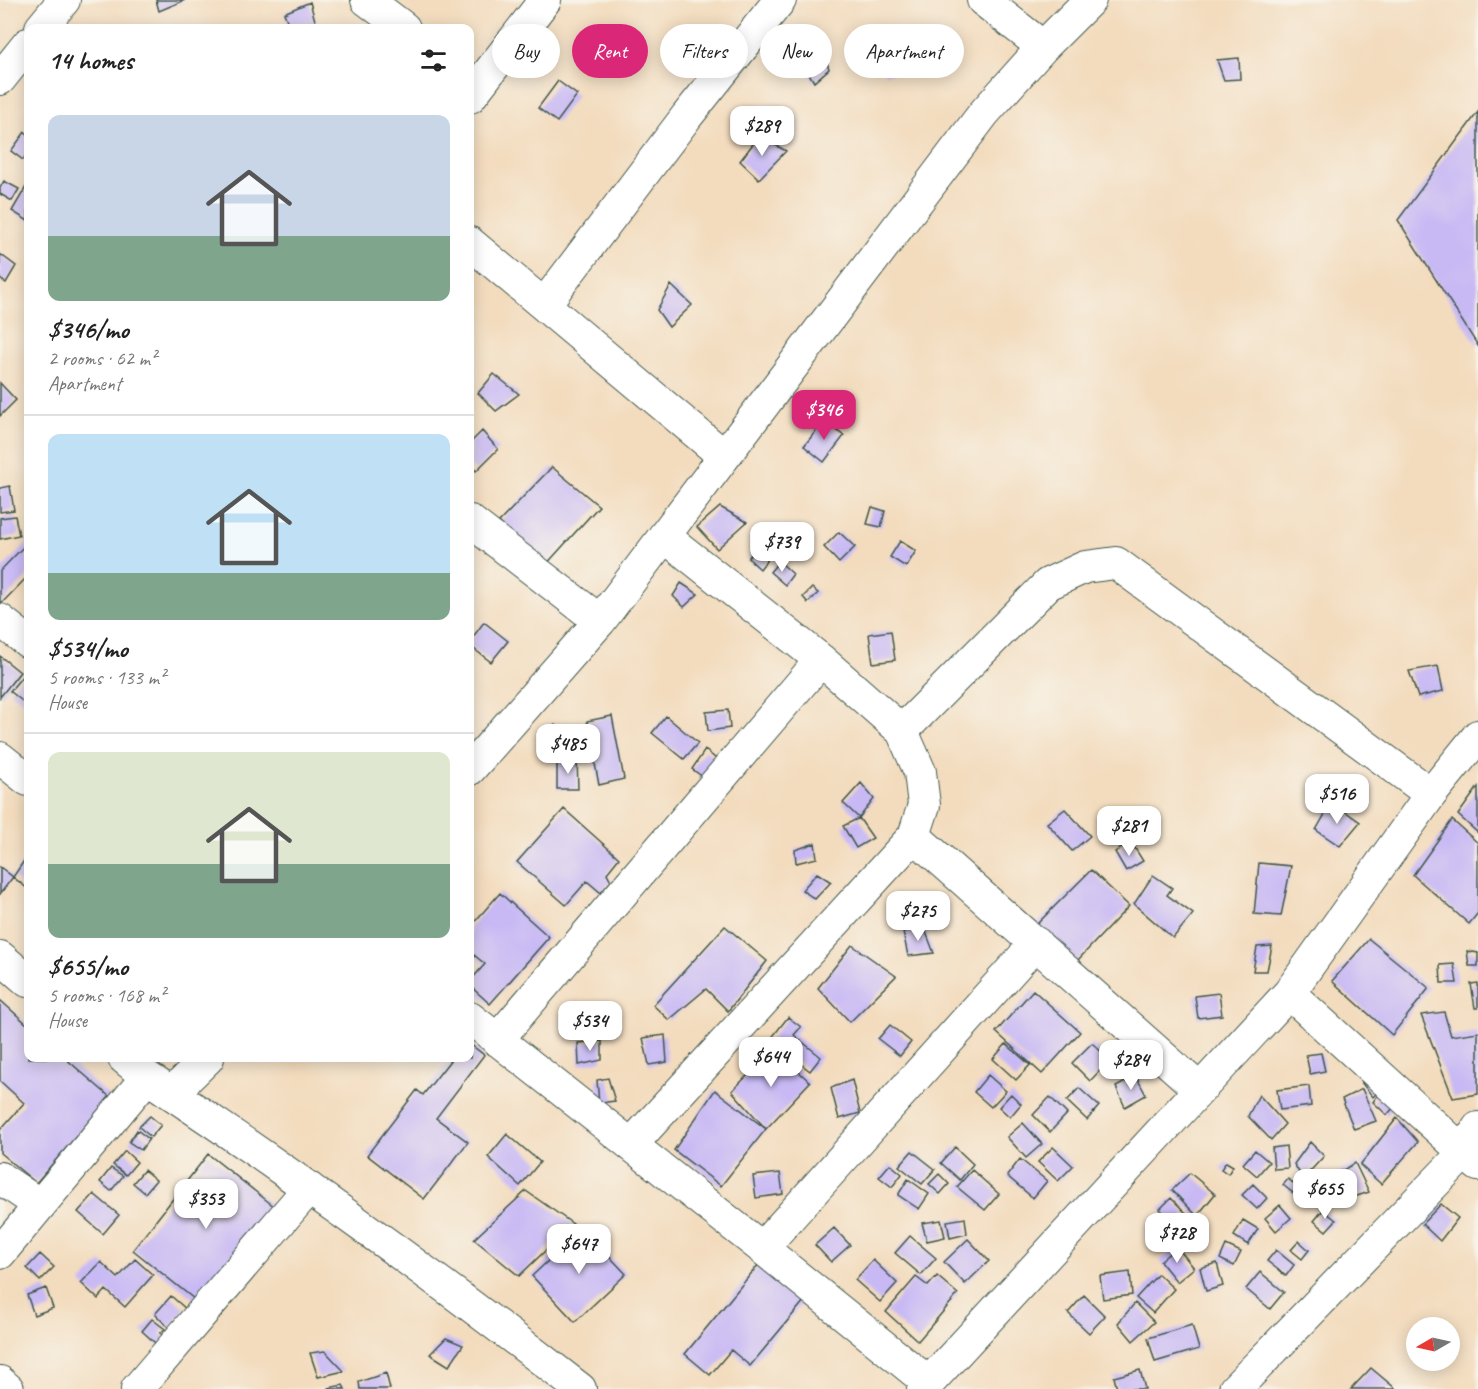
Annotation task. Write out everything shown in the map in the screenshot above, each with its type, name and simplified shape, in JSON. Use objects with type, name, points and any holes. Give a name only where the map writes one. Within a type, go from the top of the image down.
[{"type":"street","points":[[44,24],[64,0]]},
{"type":"street","points":[[367,0],[399,24]]},
{"type":"street","points":[[474,86],[545,0]]},
{"type":"street","points":[[544,305],[693,108],[780,0]]},
{"type":"street","points":[[983,0],[1043,47]]},
{"type":"street","points":[[474,764],[600,621],[984,113],[1043,47],[1090,0]]},
{"type":"street","points":[[0,79],[24,49]]},
{"type":"street","points":[[474,246],[724,456]]},
{"type":"street","points":[[474,524],[600,621]]},
{"type":"street","points":[[631,1145],[914,836],[924,804],[920,772],[902,731],[821,660],[664,536]]},
{"type":"street","points":[[902,731],[1048,584],[1084,567],[1116,563],[1431,794]]},
{"type":"street","points":[[0,620],[24,639]]},
{"type":"street","points":[[497,1040],[821,660]]},
{"type":"street","points":[[474,1021],[762,1248],[926,1386],[1289,993],[1431,794],[1478,736]]},
{"type":"street","points":[[0,758],[24,777]]},
{"type":"street","points":[[914,836],[1199,1089]]},
{"type":"street","points":[[762,1248],[1036,943]]},
{"type":"street","points":[[0,957],[24,978]]},
{"type":"street","points":[[1235,1389],[1473,1149],[1289,993]]},
{"type":"street","points":[[0,1253],[148,1076],[195,1062]]},
{"type":"street","points":[[148,1076],[309,1188],[486,1316],[580,1389]]},
{"type":"street","points":[[0,1178],[39,1205]]},
{"type":"street","points":[[137,1389],[309,1188]]},
{"type":"street","points":[[0,1382],[8,1389]]},
{"type":"building","points":[[156,0],[185,0],[159,11]]},
{"type":"building","points":[[310,2],[316,24],[288,24],[284,13]]},
{"type":"building","points":[[1239,58],[1240,79],[1224,80],[1217,60]]},
{"type":"building","points":[[558,81],[577,95],[557,122],[538,108]]},
{"type":"building","points":[[1478,112],[1478,346],[1398,220]]},
{"type":"building","points":[[24,133],[23,160],[11,151]]},
{"type":"building","points":[[759,136],[786,151],[759,179],[740,161]]},
{"type":"building","points":[[4,181],[19,189],[12,201],[0,194]]},
{"type":"building","points":[[24,190],[24,218],[12,211]]},
{"type":"building","points":[[0,254],[16,266],[6,283],[0,279]]},
{"type":"building","points":[[671,285],[692,305],[669,327],[657,310]]},
{"type":"building","points":[[494,374],[519,394],[496,411],[478,393]]},
{"type":"building","points":[[0,383],[16,400],[0,416]]},
{"type":"building","points":[[824,421],[844,436],[824,462],[804,446]]},
{"type":"building","points":[[482,431],[498,449],[476,471],[474,469],[474,439]]},
{"type":"building","points":[[552,467],[599,506],[544,567],[499,522]]},
{"type":"building","points":[[10,486],[14,510],[0,512],[0,488]]},
{"type":"building","points":[[720,507],[747,522],[717,549],[697,527]]},
{"type":"building","points":[[872,507],[885,511],[881,527],[867,524]]},
{"type":"building","points":[[15,516],[19,535],[0,539],[0,518]]},
{"type":"building","points":[[839,532],[855,547],[839,563],[824,547]]},
{"type":"building","points":[[792,536],[803,544],[795,555],[784,548]]},
{"type":"building","points":[[900,541],[916,551],[906,567],[890,557]]},
{"type":"building","points":[[24,546],[24,580],[2,603],[0,601],[0,571]]},
{"type":"building","points":[[758,546],[770,556],[760,569],[748,558]]},
{"type":"building","points":[[779,561],[793,574],[785,585],[770,572]]},
{"type":"building","points":[[681,583],[698,594],[684,607],[673,596]]},
{"type":"building","points":[[812,588],[818,593],[808,603],[803,597]]},
{"type":"building","points":[[484,622],[508,641],[491,662],[474,649],[474,636]]},
{"type":"building","points":[[891,631],[895,660],[873,663],[869,634]]},
{"type":"building","points":[[0,656],[20,672],[0,697]]},
{"type":"building","points":[[1438,666],[1443,691],[1418,697],[1409,671]]},
{"type":"building","points":[[24,674],[24,703],[10,691]]},
{"type":"building","points":[[728,710],[730,728],[708,731],[706,712]]},
{"type":"building","points":[[612,716],[624,779],[599,785],[587,721]]},
{"type":"building","points":[[666,716],[698,743],[684,759],[652,733]]},
{"type":"building","points":[[555,725],[573,740],[562,754],[544,739]]},
{"type":"building","points":[[705,750],[720,762],[707,780],[692,769]]},
{"type":"building","points":[[577,757],[578,789],[557,789],[557,763]]},
{"type":"building","points":[[861,783],[874,799],[859,818],[843,803]]},
{"type":"building","points":[[1478,787],[1478,833],[1458,815]]},
{"type":"building","points":[[1332,802],[1360,822],[1340,846],[1316,830]]},
{"type":"building","points":[[564,809],[619,858],[607,873],[611,881],[601,893],[587,881],[566,905],[517,862]]},
{"type":"building","points":[[1065,809],[1090,836],[1072,851],[1047,823]]},
{"type":"building","points":[[859,818],[873,838],[856,848],[843,826]]},
{"type":"building","points":[[1452,820],[1478,843],[1478,913],[1469,924],[1413,875]]},
{"type":"building","points":[[1131,842],[1143,861],[1126,871],[1115,852]]},
{"type":"building","points":[[815,843],[817,858],[796,863],[795,850]]},
{"type":"building","points":[[24,861],[24,886],[13,877]]},
{"type":"building","points":[[1259,863],[1291,866],[1281,916],[1254,914]]},
{"type":"building","points":[[0,867],[13,877],[0,894]]},
{"type":"building","points":[[1091,870],[1129,906],[1077,961],[1037,924]]},
{"type":"building","points":[[817,873],[831,882],[815,899],[802,890]]},
{"type":"building","points":[[1153,875],[1172,888],[1167,895],[1193,914],[1173,938],[1134,904]]},
{"type":"building","points":[[500,893],[549,937],[490,1004],[474,990],[474,976],[485,964],[474,955],[474,922]]},
{"type":"building","points":[[725,926],[767,961],[728,1011],[706,989],[669,1020],[653,1005]]},
{"type":"building","points":[[924,927],[934,953],[908,956],[903,932]]},
{"type":"building","points":[[1369,939],[1429,988],[1392,1035],[1332,981]]},
{"type":"building","points":[[852,945],[896,976],[850,1022],[818,988]]},
{"type":"building","points":[[1272,946],[1267,971],[1253,971],[1257,947]]},
{"type":"building","points":[[1467,951],[1478,953],[1478,966],[1469,966]]},
{"type":"building","points":[[1454,964],[1457,983],[1441,983],[1440,965]]},
{"type":"building","points":[[1478,983],[1478,1008],[1475,1008],[1471,984]]},
{"type":"building","points":[[1033,990],[1080,1032],[1042,1074],[996,1032]]},
{"type":"building","points":[[1219,993],[1222,1015],[1198,1018],[1195,996]]},
{"type":"building","points":[[0,1000],[24,1021],[24,1062],[70,1062],[110,1097],[36,1183],[0,1153],[0,1130],[24,1103],[0,1081]]},
{"type":"building","points":[[1444,1012],[1451,1036],[1478,1032],[1478,1094],[1453,1098],[1421,1015]]},
{"type":"building","points":[[788,1017],[801,1027],[794,1035],[821,1057],[810,1071],[770,1040]]},
{"type":"building","points":[[890,1025],[911,1042],[900,1056],[878,1039]]},
{"type":"building","points":[[665,1035],[667,1062],[649,1065],[643,1038]]},
{"type":"building","points":[[602,1041],[602,1060],[579,1065],[578,1043]]},
{"type":"building","points":[[1092,1043],[1110,1060],[1090,1081],[1072,1063]]},
{"type":"building","points":[[1006,1044],[1030,1065],[1016,1080],[993,1059]]},
{"type":"building","points":[[474,1047],[484,1055],[436,1118],[468,1142],[424,1199],[367,1155],[417,1090],[423,1095],[449,1062],[474,1062]]},
{"type":"building","points":[[774,1049],[810,1082],[766,1129],[732,1091]]},
{"type":"building","points":[[1321,1053],[1325,1071],[1310,1074],[1306,1055]]},
{"type":"building","points":[[988,1075],[1006,1091],[991,1107],[974,1092]]},
{"type":"building","points":[[1136,1076],[1146,1095],[1125,1107],[1116,1087]]},
{"type":"building","points":[[608,1078],[615,1101],[599,1103],[597,1080]]},
{"type":"building","points":[[1371,1078],[1380,1090],[1373,1097],[1361,1082]]},
{"type":"building","points":[[852,1080],[860,1113],[839,1119],[831,1088]]},
{"type":"building","points":[[1309,1086],[1311,1106],[1280,1110],[1277,1090]]},
{"type":"building","points":[[1079,1088],[1099,1106],[1087,1120],[1067,1101]]},
{"type":"building","points":[[1362,1089],[1376,1121],[1354,1129],[1342,1099]]},
{"type":"building","points":[[715,1090],[766,1129],[721,1186],[674,1150]]},
{"type":"building","points":[[1380,1092],[1395,1106],[1387,1115],[1373,1102]]},
{"type":"building","points":[[1011,1094],[1021,1104],[1010,1117],[999,1107]]},
{"type":"building","points":[[1259,1095],[1285,1124],[1271,1140],[1248,1116]]},
{"type":"building","points":[[1050,1097],[1067,1114],[1050,1132],[1033,1115]]},
{"type":"building","points":[[150,1116],[161,1125],[151,1137],[139,1127]]},
{"type":"building","points":[[1397,1118],[1418,1142],[1381,1184],[1360,1165]]},
{"type":"building","points":[[1023,1123],[1042,1144],[1026,1158],[1007,1137]]},
{"type":"building","points":[[137,1130],[149,1139],[141,1150],[129,1142]]},
{"type":"building","points":[[507,1134],[540,1162],[520,1186],[488,1157]]},
{"type":"building","points":[[1310,1142],[1324,1156],[1303,1179],[1294,1164]]},
{"type":"building","points":[[1286,1146],[1288,1168],[1274,1169],[1272,1148]]},
{"type":"building","points":[[955,1147],[973,1164],[960,1180],[941,1163]]},
{"type":"building","points":[[1053,1147],[1073,1166],[1058,1181],[1038,1162]]},
{"type":"building","points":[[1255,1150],[1269,1162],[1257,1176],[1243,1164]]},
{"type":"building","points":[[125,1151],[137,1162],[126,1175],[113,1165]]},
{"type":"building","points":[[912,1151],[935,1169],[922,1184],[899,1166]]},
{"type":"building","points":[[208,1154],[280,1211],[204,1307],[133,1250]]},
{"type":"building","points":[[1020,1159],[1047,1181],[1033,1198],[1007,1176]]},
{"type":"building","points":[[1226,1162],[1233,1166],[1228,1174],[1221,1169]]},
{"type":"building","points":[[1355,1163],[1369,1192],[1345,1200],[1336,1174]]},
{"type":"building","points":[[890,1164],[902,1174],[892,1187],[879,1177]]},
{"type":"building","points":[[111,1168],[123,1176],[111,1191],[100,1182]]},
{"type":"building","points":[[144,1170],[156,1180],[145,1193],[133,1183]]},
{"type":"building","points":[[972,1170],[999,1194],[985,1210],[957,1187]]},
{"type":"building","points":[[780,1173],[783,1194],[756,1198],[753,1176]]},
{"type":"building","points":[[1190,1173],[1215,1194],[1197,1216],[1172,1190]]},
{"type":"building","points":[[939,1174],[949,1184],[940,1194],[929,1184]]},
{"type":"building","points":[[908,1179],[929,1194],[919,1209],[898,1195]]},
{"type":"building","points":[[1288,1179],[1298,1187],[1293,1193],[1283,1185]]},
{"type":"building","points":[[1253,1184],[1267,1198],[1257,1209],[1242,1195]]},
{"type":"building","points":[[526,1191],[573,1224],[519,1276],[474,1239]]},
{"type":"building","points":[[94,1194],[119,1215],[103,1234],[78,1212]]},
{"type":"building","points":[[1171,1198],[1186,1213],[1175,1224],[1160,1209]]},
{"type":"building","points":[[1441,1204],[1458,1218],[1440,1241],[1422,1224]]},
{"type":"building","points":[[1280,1205],[1291,1218],[1276,1231],[1265,1218]]},
{"type":"building","points":[[1323,1210],[1336,1220],[1326,1231],[1314,1221]]},
{"type":"building","points":[[965,1218],[967,1234],[950,1238],[947,1221]]},
{"type":"building","points":[[941,1220],[945,1237],[927,1241],[922,1223]]},
{"type":"building","points":[[1243,1220],[1258,1229],[1248,1245],[1234,1236]]},
{"type":"building","points":[[583,1228],[626,1274],[575,1322],[532,1276]]},
{"type":"building","points":[[834,1228],[850,1245],[831,1262],[815,1245]]},
{"type":"building","points":[[910,1236],[936,1258],[921,1275],[895,1253]]},
{"type":"building","points":[[968,1239],[989,1261],[965,1284],[944,1262]]},
{"type":"building","points":[[1299,1241],[1309,1250],[1302,1259],[1291,1250]]},
{"type":"building","points":[[1226,1245],[1241,1252],[1234,1266],[1220,1259]]},
{"type":"building","points":[[1177,1247],[1194,1268],[1177,1282],[1160,1261]]},
{"type":"building","points":[[1276,1250],[1294,1265],[1286,1276],[1267,1261]]},
{"type":"building","points":[[40,1254],[54,1267],[40,1281],[27,1268]]},
{"type":"building","points":[[135,1259],[153,1275],[125,1307],[106,1290],[98,1299],[81,1283],[101,1262],[118,1278]]},
{"type":"building","points":[[873,1260],[897,1283],[880,1302],[855,1280]]},
{"type":"building","points":[[1217,1263],[1223,1286],[1206,1291],[1200,1268]]},
{"type":"building","points":[[759,1264],[804,1301],[750,1366],[731,1350],[710,1375],[685,1354]]},
{"type":"building","points":[[1130,1272],[1132,1295],[1103,1299],[1100,1276]]},
{"type":"building","points":[[1260,1272],[1284,1292],[1270,1309],[1246,1289]]},
{"type":"building","points":[[1158,1274],[1174,1289],[1153,1313],[1136,1298]]},
{"type":"building","points":[[937,1276],[958,1294],[918,1341],[886,1312],[916,1277],[928,1286]]},
{"type":"building","points":[[46,1288],[53,1308],[34,1315],[27,1295]]},
{"type":"building","points":[[1084,1295],[1105,1316],[1089,1333],[1068,1313]]},
{"type":"building","points":[[171,1296],[186,1309],[169,1328],[155,1314]]},
{"type":"building","points":[[1135,1303],[1154,1322],[1133,1341],[1118,1323]]},
{"type":"building","points":[[152,1319],[165,1329],[160,1333],[171,1342],[164,1351],[142,1331]]},
{"type":"building","points":[[1192,1325],[1199,1349],[1155,1362],[1148,1338]]},
{"type":"building","points":[[446,1338],[463,1345],[449,1366],[430,1354]]},
{"type":"building","points":[[325,1351],[344,1371],[318,1377],[310,1353]]},
{"type":"building","points":[[1371,1368],[1396,1389],[1351,1389]]},
{"type":"building","points":[[1140,1370],[1145,1389],[1117,1389],[1114,1377]]},
{"type":"building","points":[[386,1373],[390,1389],[360,1389],[359,1382]]},
{"type":"building","points":[[343,1385],[345,1389],[328,1389],[328,1388]]}]
